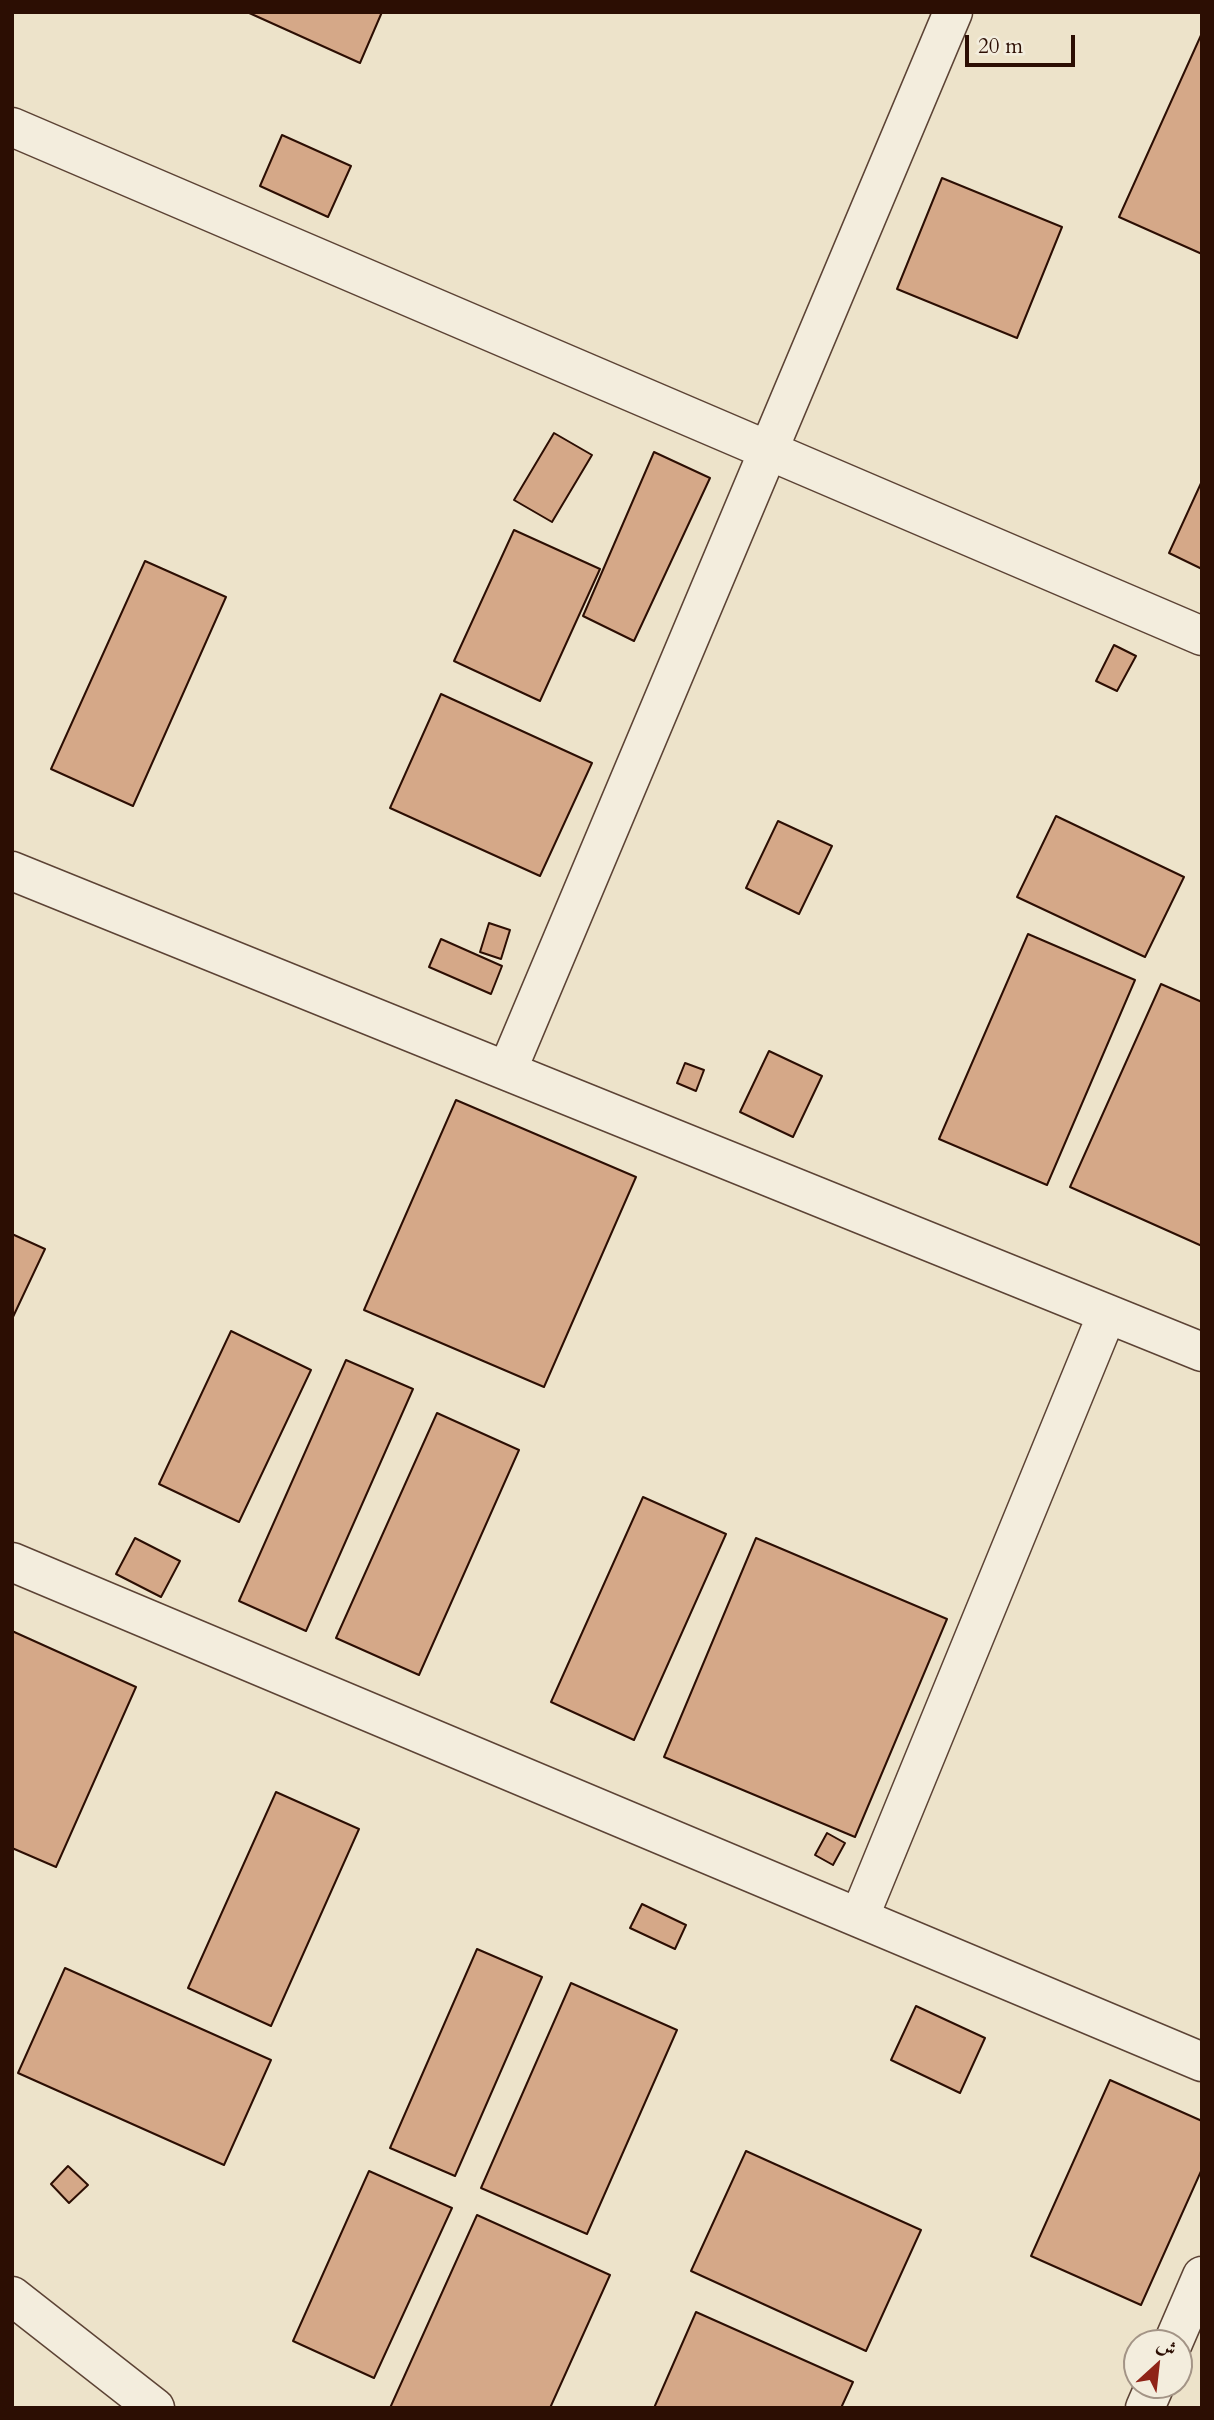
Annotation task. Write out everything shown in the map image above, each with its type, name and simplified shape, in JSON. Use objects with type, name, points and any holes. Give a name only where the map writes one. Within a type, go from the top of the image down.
[{"type":"street","points":[[507,1071],[953,12]]},
{"type":"street","points":[[12,127],[1202,636]]},
{"type":"street","points":[[12,871],[1202,1352]]},
{"type":"street","points":[[859,1918],[1107,1314]]},
{"type":"street","points":[[12,1562],[1202,2062]]},
{"type":"street","points":[[1179,2329],[1202,2276]]},
{"type":"street","points":[[12,2296],[155,2408]]},
{"type":"building","points":[[247,12],[382,12],[360,63]]},
{"type":"building","points":[[1202,33],[1202,254],[1119,217]]},
{"type":"building","points":[[282,135],[351,166],[328,217],[260,186]]},
{"type":"building","points":[[942,178],[1062,227],[1017,338],[897,289]]},
{"type":"building","points":[[554,433],[592,455],[552,522],[514,500]]},
{"type":"building","points":[[654,452],[710,478],[634,641],[583,616]]},
{"type":"building","points":[[1202,481],[1202,569],[1169,553]]},
{"type":"building","points":[[514,530],[600,569],[540,701],[454,661]]},
{"type":"building","points":[[145,561],[226,597],[133,806],[51,769]]},
{"type":"building","points":[[1114,645],[1136,656],[1117,691],[1096,681]]},
{"type":"building","points":[[441,694],[592,763],[540,876],[390,808]]},
{"type":"building","points":[[1056,816],[1184,877],[1145,957],[1017,897]]},
{"type":"building","points":[[778,821],[832,846],[799,914],[746,888]]},
{"type":"building","points":[[489,923],[510,930],[501,959],[480,952]]},
{"type":"building","points":[[1028,934],[1135,980],[1047,1185],[939,1139]]},
{"type":"building","points":[[441,939],[502,966],[491,994],[429,967]]},
{"type":"building","points":[[1161,984],[1202,1002],[1202,1246],[1070,1187]]},
{"type":"building","points":[[769,1051],[822,1076],[793,1137],[740,1112]]},
{"type":"building","points":[[685,1063],[704,1070],[696,1091],[677,1083]]},
{"type":"building","points":[[456,1100],[636,1177],[544,1387],[364,1310]]},
{"type":"building","points":[[12,1234],[45,1249],[12,1319]]},
{"type":"building","points":[[231,1331],[311,1370],[239,1522],[159,1484]]},
{"type":"building","points":[[346,1360],[413,1389],[306,1631],[239,1601]]},
{"type":"building","points":[[437,1413],[519,1450],[419,1675],[336,1638]]},
{"type":"building","points":[[643,1497],[726,1534],[634,1740],[551,1702]]},
{"type":"building","points":[[135,1538],[180,1561],[161,1597],[116,1574]]},
{"type":"building","points":[[756,1538],[947,1619],[855,1837],[664,1757]]},
{"type":"building","points":[[12,1631],[136,1687],[56,1867],[12,1848]]},
{"type":"building","points":[[276,1792],[359,1829],[271,2026],[188,1988]]},
{"type":"building","points":[[827,1833],[845,1843],[833,1865],[815,1855]]},
{"type":"building","points":[[642,1904],[686,1925],[675,1949],[630,1928]]},
{"type":"building","points":[[477,1949],[542,1977],[455,2176],[390,2148]]},
{"type":"building","points":[[65,1968],[271,2060],[224,2165],[18,2073]]},
{"type":"building","points":[[571,1983],[677,2030],[587,2234],[481,2188]]},
{"type":"building","points":[[916,2006],[985,2038],[960,2093],[891,2060]]},
{"type":"building","points":[[1110,2080],[1202,2121],[1202,2169],[1141,2305],[1031,2256]]},
{"type":"building","points":[[746,2151],[921,2230],[866,2351],[691,2271]]},
{"type":"building","points":[[68,2166],[88,2185],[69,2203],[51,2184]]},
{"type":"building","points":[[369,2171],[452,2208],[374,2378],[293,2341]]},
{"type":"building","points":[[477,2215],[610,2275],[550,2408],[390,2408]]},
{"type":"building","points":[[696,2312],[853,2382],[841,2408],[654,2408]]}]
